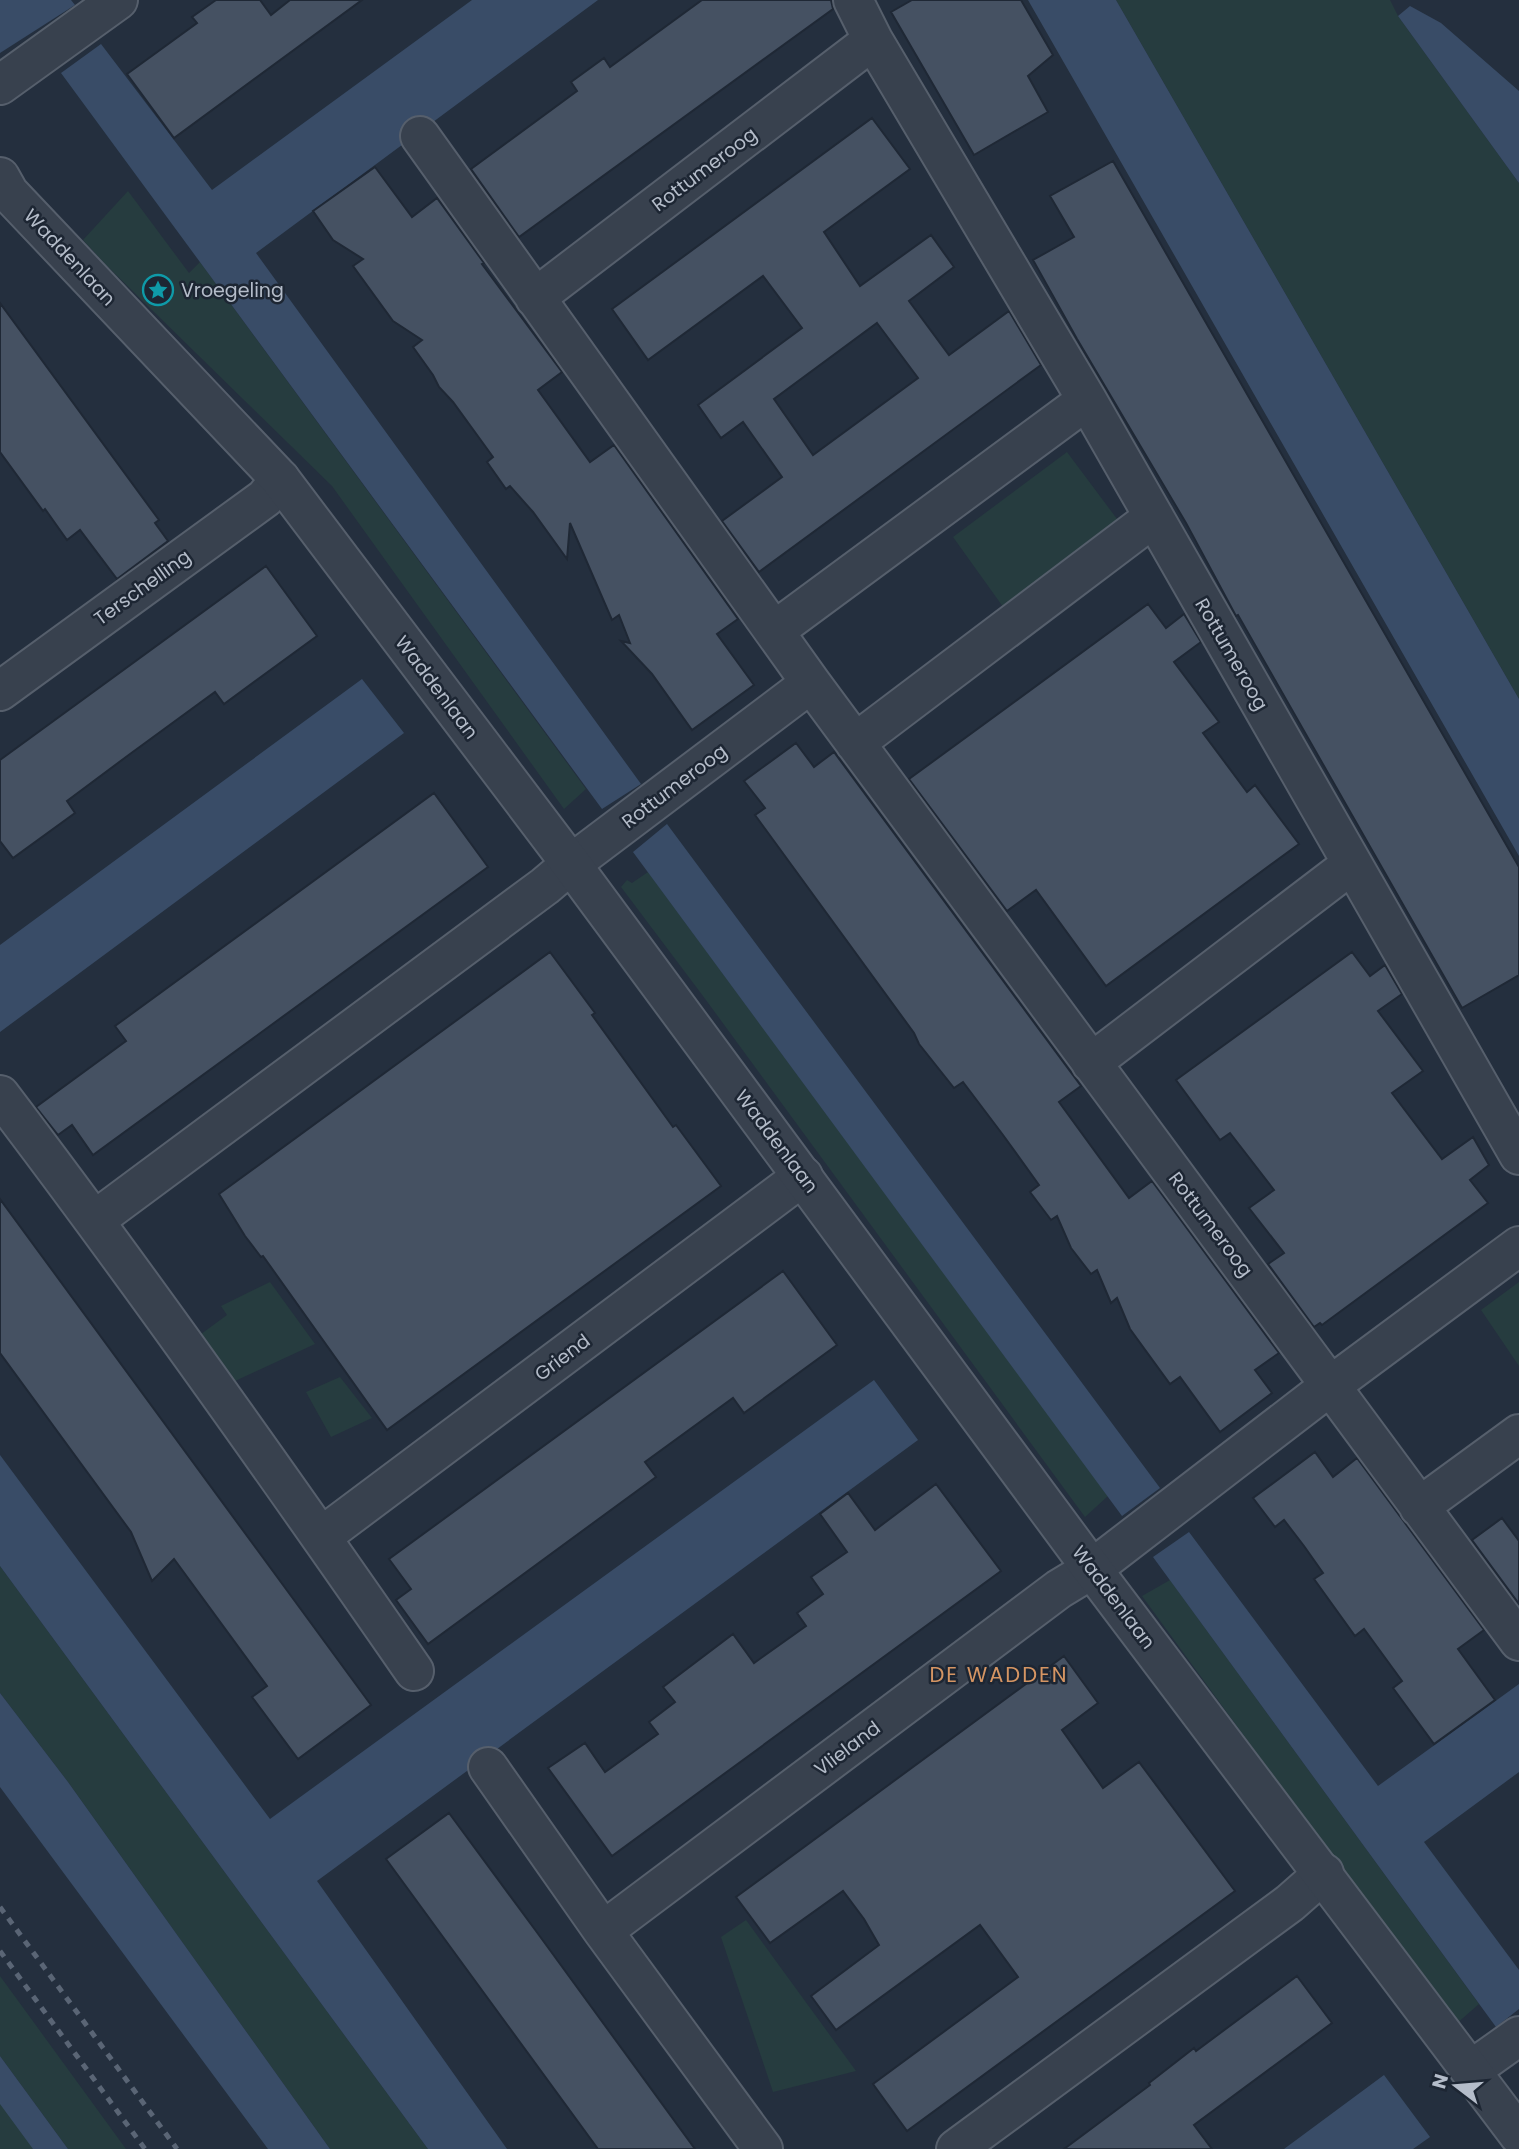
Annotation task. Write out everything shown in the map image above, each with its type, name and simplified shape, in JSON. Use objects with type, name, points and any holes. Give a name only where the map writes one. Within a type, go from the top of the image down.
[{"type":"street","points":[[0,85],[118,0]]},
{"type":"street","name":"Rottumeroog","points":[[853,0],[873,40],[1087,400],[1519,1155]]},
{"type":"street","name":"Rottumeroog","points":[[535,298],[873,40]]},
{"type":"street","name":"Rottumeroog","points":[[420,136],[811,683],[1519,1641]]},
{"type":"street","name":"Waddenlaan","points":[[3,190],[280,479],[571,864],[1093,1569],[1519,2135]]},
{"type":"street","points":[[774,631],[1087,400]]},
{"type":"street","name":"Terschelling","points":[[0,691],[265,498],[280,479]]},
{"type":"street","points":[[855,743],[1154,517]]},
{"type":"street","name":"Rottumeroog","points":[[571,864],[811,683]]},
{"type":"street","points":[[95,1220],[571,864]]},
{"type":"street","points":[[1091,1063],[1352,864]]},
{"type":"street","points":[[0,1095],[95,1220],[414,1671]]},
{"type":"street","name":"Griend","points":[[321,1537],[803,1176]]},
{"type":"street","points":[[1093,1569],[1330,1386],[1519,1246]]},
{"type":"street","points":[[1419,1507],[1519,1434]]},
{"type":"street","name":"Vlieland","points":[[603,1931],[1059,1589],[1093,1569]]},
{"type":"street","points":[[488,1767],[603,1931],[763,2149]]},
{"type":"street","points":[[956,2149],[1290,1903],[1324,1873]]},
{"type":"street","points":[[1471,2070],[1519,2036]]},
{"type":"green space","points":[[1116,0],[1390,0],[1398,16],[1519,183],[1519,699]]},
{"type":"green space","points":[[128,191],[189,273],[200,262],[586,789],[564,809],[332,486],[83,240]]},
{"type":"green space","points":[[1067,452],[1123,527],[1006,611],[953,537]]},
{"type":"green space","points":[[648,872],[1108,1496],[1085,1517],[621,887],[627,880],[632,883]]},
{"type":"green space","points":[[270,1282],[315,1344],[233,1382],[197,1337],[227,1315],[221,1306]]},
{"type":"green space","points":[[1519,1282],[1519,1366],[1481,1310]]},
{"type":"green space","points":[[340,1377],[372,1418],[331,1437],[306,1392]]},
{"type":"green space","points":[[0,1566],[428,2149],[330,2149],[68,1782],[0,1693]]},
{"type":"green space","points":[[1170,1580],[1479,2004],[1455,2025],[1142,1596]]},
{"type":"green space","points":[[746,1920],[856,2071],[773,2092],[721,1937]]},
{"type":"green space","points":[[0,1976],[126,2149],[68,2149],[0,2056]]},
{"type":"green space","points":[[0,2100],[36,2149],[0,2149]]},
{"type":"water","points":[[0,0],[71,0],[75,5],[0,53]]},
{"type":"water","points":[[472,0],[598,0],[256,253],[641,784],[602,809],[61,73],[101,44],[212,190]]},
{"type":"water","points":[[1028,0],[1116,0],[1519,699],[1519,856]]},
{"type":"water","points":[[1410,6],[1441,23],[1519,91],[1519,183],[1398,16]]},
{"type":"water","points":[[362,679],[404,733],[0,1032],[0,945]]},
{"type":"water","points":[[667,824],[1160,1488],[1122,1516],[633,852]]},
{"type":"water","points":[[874,1380],[918,1440],[317,1881],[507,2149],[428,2149],[0,1566],[0,1455],[270,1819]]},
{"type":"water","points":[[1189,1532],[1378,1786],[1519,1684],[1519,1772],[1424,1842],[1519,1970],[1519,2009],[1496,2027],[1153,1557]]},
{"type":"water","points":[[0,1693],[68,1782],[330,2149],[268,2149],[0,1787]]},
{"type":"water","points":[[0,2056],[68,2149],[33,2149],[0,2104]]},
{"type":"water","points":[[1384,2075],[1430,2137],[1413,2149],[1284,2149]]},
{"type":"building","points":[[216,0],[260,0],[271,15],[290,0],[362,0],[174,138],[127,74],[197,23],[192,17]]},
{"type":"building","points":[[702,0],[831,0],[833,9],[519,237],[471,169],[577,91],[571,82],[604,58],[610,67]]},
{"type":"building","points":[[912,0],[1021,0],[1053,55],[1028,76],[1048,112],[974,155],[891,12]]},
{"type":"building","points":[[872,118],[910,169],[824,232],[860,286],[931,235],[954,267],[909,301],[949,355],[1009,311],[1041,365],[759,572],[722,521],[782,477],[743,422],[721,438],[698,405],[802,328],[763,276],[648,360],[612,309]],"holes":[[[877,323],[918,378],[813,455],[774,399]]]},
{"type":"building","points":[[1113,161],[1519,867],[1519,975],[1462,1008],[1033,260],[1074,237],[1050,196]]},
{"type":"building","points":[[375,167],[412,217],[437,198],[562,372],[538,390],[590,462],[614,445],[738,619],[717,634],[754,685],[692,730],[652,674],[621,641],[630,643],[619,615],[612,620],[570,523],[567,559],[533,512],[510,486],[506,489],[487,462],[493,457],[439,387],[413,347],[422,340],[393,321],[353,266],[363,259],[333,240],[313,211]]},
{"type":"building","points":[[0,303],[159,520],[155,523],[168,541],[117,579],[80,530],[67,540],[0,452]]},
{"type":"building","points":[[266,566],[317,636],[224,704],[215,692],[130,754],[67,801],[75,813],[13,858],[0,841],[0,760]]},
{"type":"building","points":[[1148,604],[1166,628],[1184,614],[1201,642],[1174,662],[1219,722],[1203,733],[1247,792],[1255,785],[1299,844],[1106,986],[1036,890],[1007,911],[909,779]]},
{"type":"building","points":[[796,743],[814,767],[834,752],[1081,1086],[1059,1102],[1129,1198],[1152,1181],[1279,1353],[1255,1370],[1272,1393],[1220,1432],[1180,1377],[1170,1384],[1130,1329],[1117,1298],[1111,1303],[1097,1270],[1091,1274],[1071,1248],[1057,1216],[1051,1220],[1030,1192],[1039,1185],[1003,1135],[963,1082],[954,1088],[919,1044],[914,1033],[755,815],[765,808],[744,781]]},
{"type":"building","points":[[434,793],[488,867],[93,1155],[72,1125],[58,1135],[36,1107],[126,1041],[115,1026]]},
{"type":"building","points":[[550,952],[673,1127],[676,1125],[721,1186],[387,1430],[263,1256],[261,1257],[245,1236],[219,1194]]},
{"type":"building","points":[[1352,952],[1370,976],[1385,965],[1402,994],[1378,1011],[1423,1071],[1392,1093],[1442,1159],[1473,1137],[1489,1165],[1470,1180],[1488,1203],[1322,1325],[1320,1323],[1314,1327],[1268,1264],[1284,1253],[1249,1208],[1274,1190],[1230,1133],[1220,1140],[1176,1080]]},
{"type":"building","points":[[0,1199],[371,1705],[298,1759],[252,1697],[267,1686],[174,1559],[152,1581],[131,1532],[0,1353]]},
{"type":"building","points":[[783,1271],[837,1345],[744,1413],[733,1398],[645,1462],[656,1477],[428,1644],[396,1600],[411,1589],[389,1559]]},
{"type":"building","points":[[1315,1452],[1333,1477],[1357,1458],[1484,1630],[1458,1649],[1495,1700],[1434,1744],[1393,1688],[1402,1681],[1364,1629],[1355,1636],[1314,1579],[1323,1573],[1304,1546],[1284,1520],[1275,1527],[1253,1498]]},
{"type":"building","points":[[936,1484],[1001,1571],[612,1856],[548,1768],[585,1743],[605,1772],[658,1734],[649,1722],[675,1702],[663,1687],[733,1634],[754,1663],[806,1626],[797,1613],[823,1594],[811,1577],[847,1552],[820,1514],[848,1493],[875,1530]]},
{"type":"building","points":[[1502,1518],[1519,1541],[1519,1604],[1472,1540]]},
{"type":"building","points":[[1064,1656],[1098,1703],[1062,1730],[1103,1788],[1139,1762],[1235,1891],[907,2131],[873,2084],[1018,1977],[980,1925],[836,2030],[811,1996],[879,1945],[843,1891],[770,1943],[736,1897]]},
{"type":"building","points":[[449,1813],[695,2149],[598,2149],[386,1859]]},
{"type":"building","points":[[1297,1976],[1332,2023],[1194,2125],[1212,2149],[1064,2149],[1150,2085],[1149,2083],[1194,2048],[1196,2051]]},
{"type":"railway","points":[[0,1907],[177,2149]]},
{"type":"railway","points":[[0,1951],[145,2149]]},
{"type":"place","name":"Vroegeling","points":[[158,290]]},
{"type":"district","name":"DE WADDEN","points":[[999,1675]]}]
